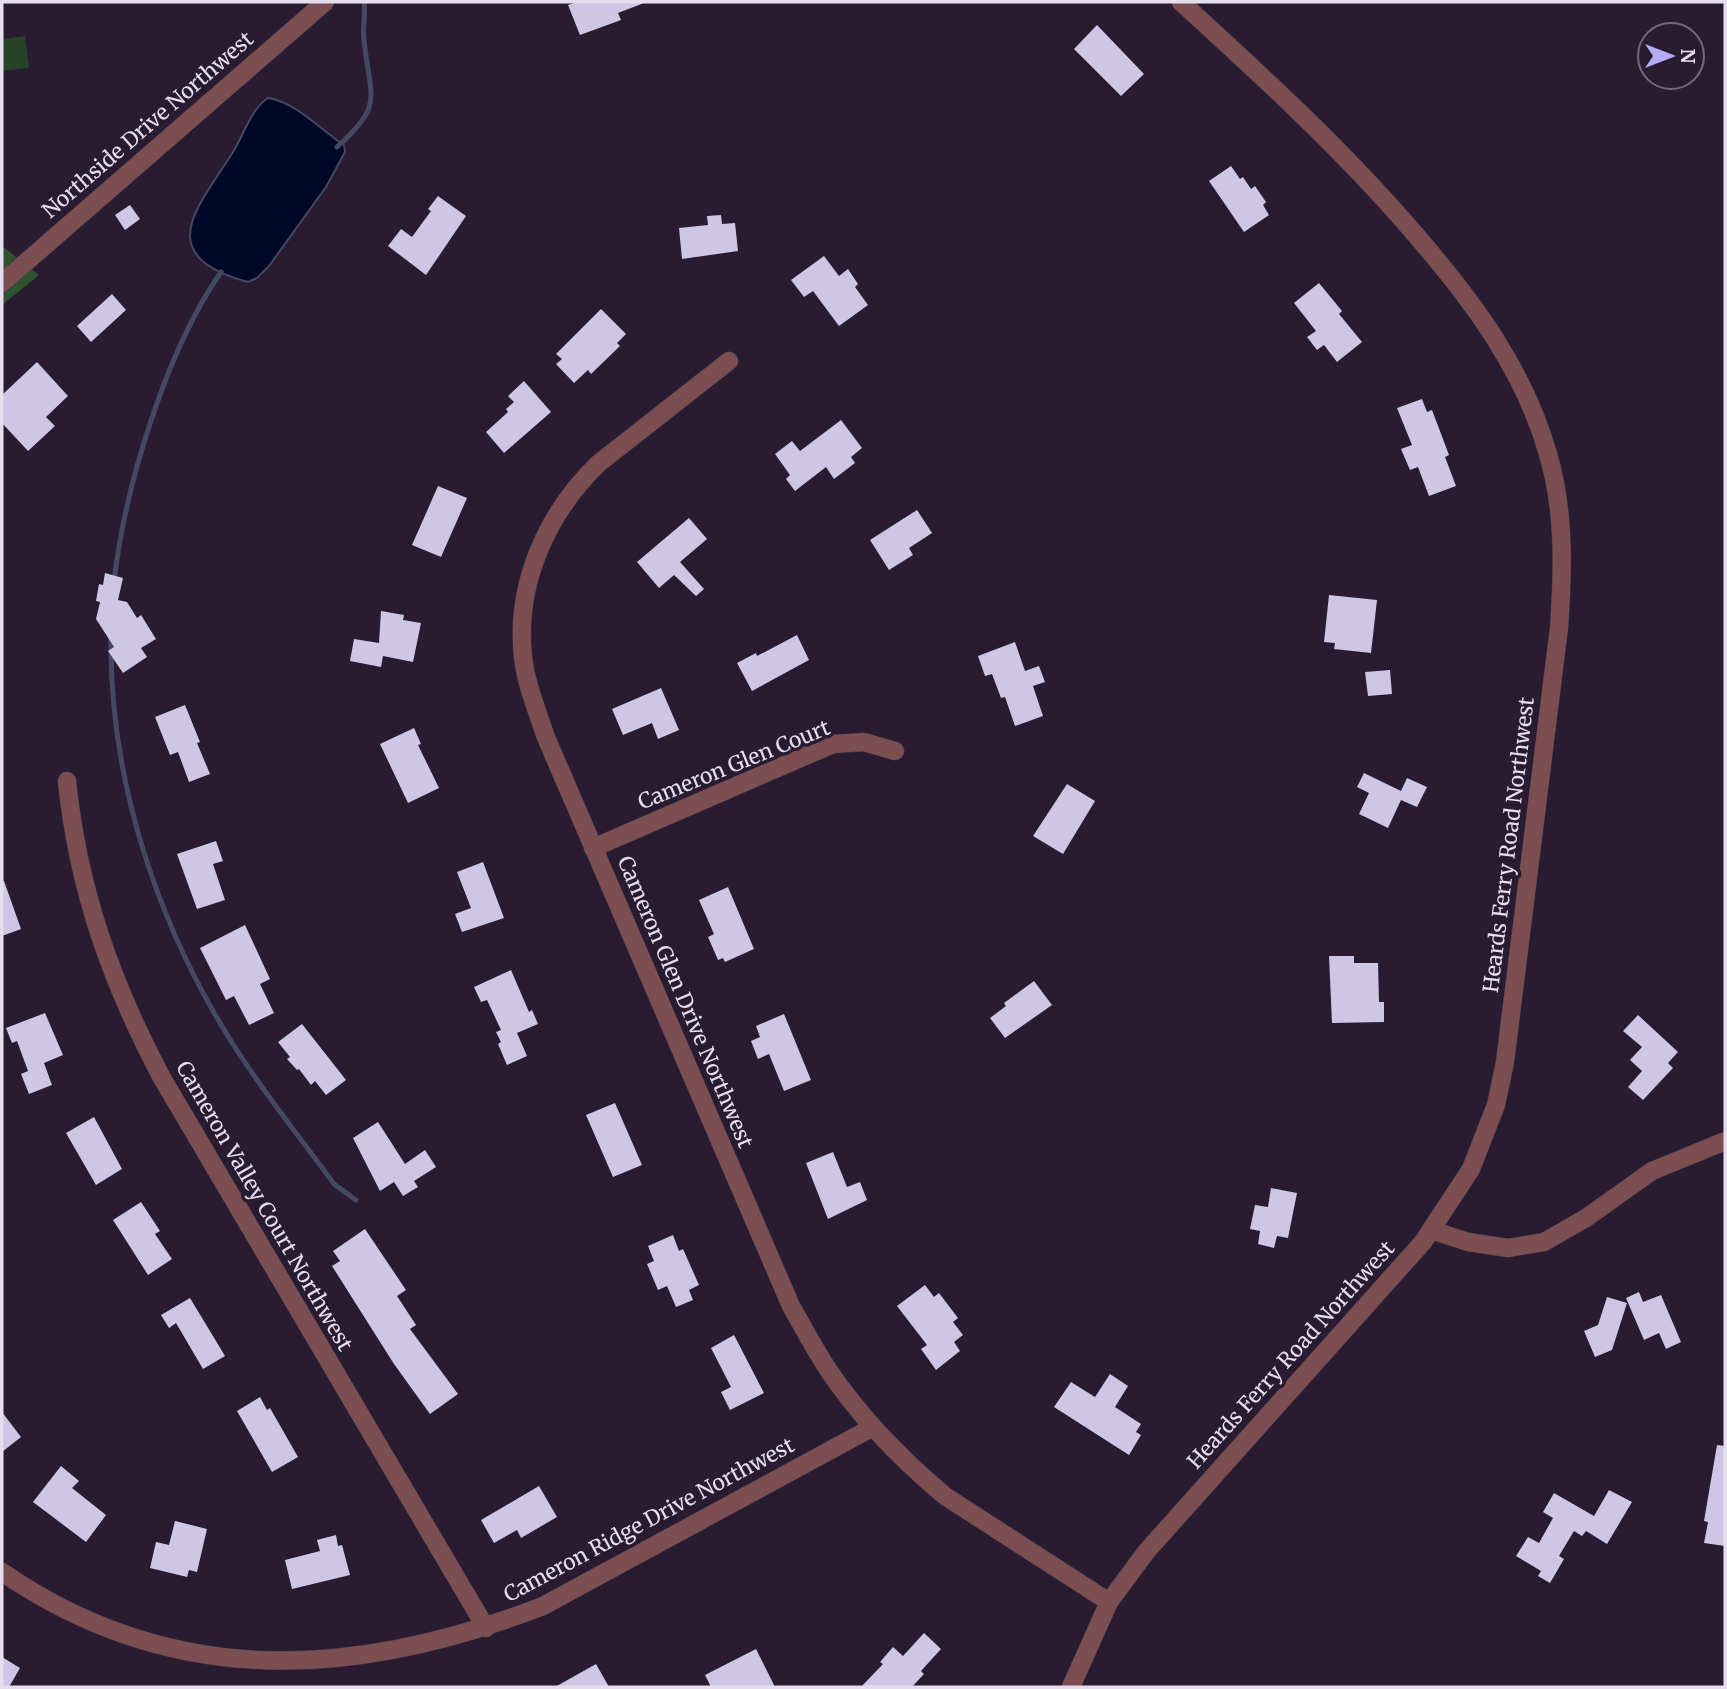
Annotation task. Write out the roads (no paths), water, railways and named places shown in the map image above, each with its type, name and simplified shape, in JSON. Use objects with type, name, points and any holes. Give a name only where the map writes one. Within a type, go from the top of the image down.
[{"type":"street","name":"Northside Drive Northwest","points":[[2,283],[325,2]]},
{"type":"street","name":"Heards Ferry Road Northwest","points":[[1071,1687],[1109,1602],[1146,1552],[1286,1397],[1431,1230],[1466,1177],[1483,1142],[1496,1105],[1505,1062],[1559,628],[1563,550],[1555,481],[1548,453],[1527,396],[1507,357],[1468,299],[1377,190],[1323,134],[1181,2]]},
{"type":"street","name":"Cameron Glen Drive Northwest","points":[[729,361],[599,463],[582,479],[550,523],[529,573],[522,627],[527,679],[545,735],[791,1306],[827,1368],[873,1427],[921,1476],[945,1496],[1109,1602]]},
{"type":"street","name":"Cameron Glen Court","points":[[593,848],[833,744],[864,742],[895,751]]},
{"type":"street","name":"Cameron Valley Court Northwest","points":[[67,781],[72,827],[90,908],[111,971],[138,1032],[183,1114],[486,1628]]},
{"type":"street","points":[[1431,1230],[1468,1242],[1508,1248],[1544,1242],[1586,1218],[1652,1171],[1725,1141]]},
{"type":"street","name":"Cameron Ridge Drive Northwest","points":[[2,1572],[37,1598],[90,1626],[147,1647],[205,1660],[266,1665],[343,1660],[416,1647],[486,1628],[543,1606],[873,1427]]},
{"type":"water","points":[[268,98],[299,111],[344,145],[345,152],[326,187],[269,266],[257,278],[248,282],[218,271],[200,258],[191,244],[191,228],[196,211],[252,116]]},
{"type":"waterway","points":[[337,147],[362,120],[371,100],[364,35],[364,2]]},
{"type":"waterway","points":[[114,582],[128,504],[151,421],[183,340],[221,272]]},
{"type":"waterway","points":[[111,637],[113,690],[129,796],[142,848],[181,948],[205,996],[255,1078],[334,1184],[356,1200]]}]
